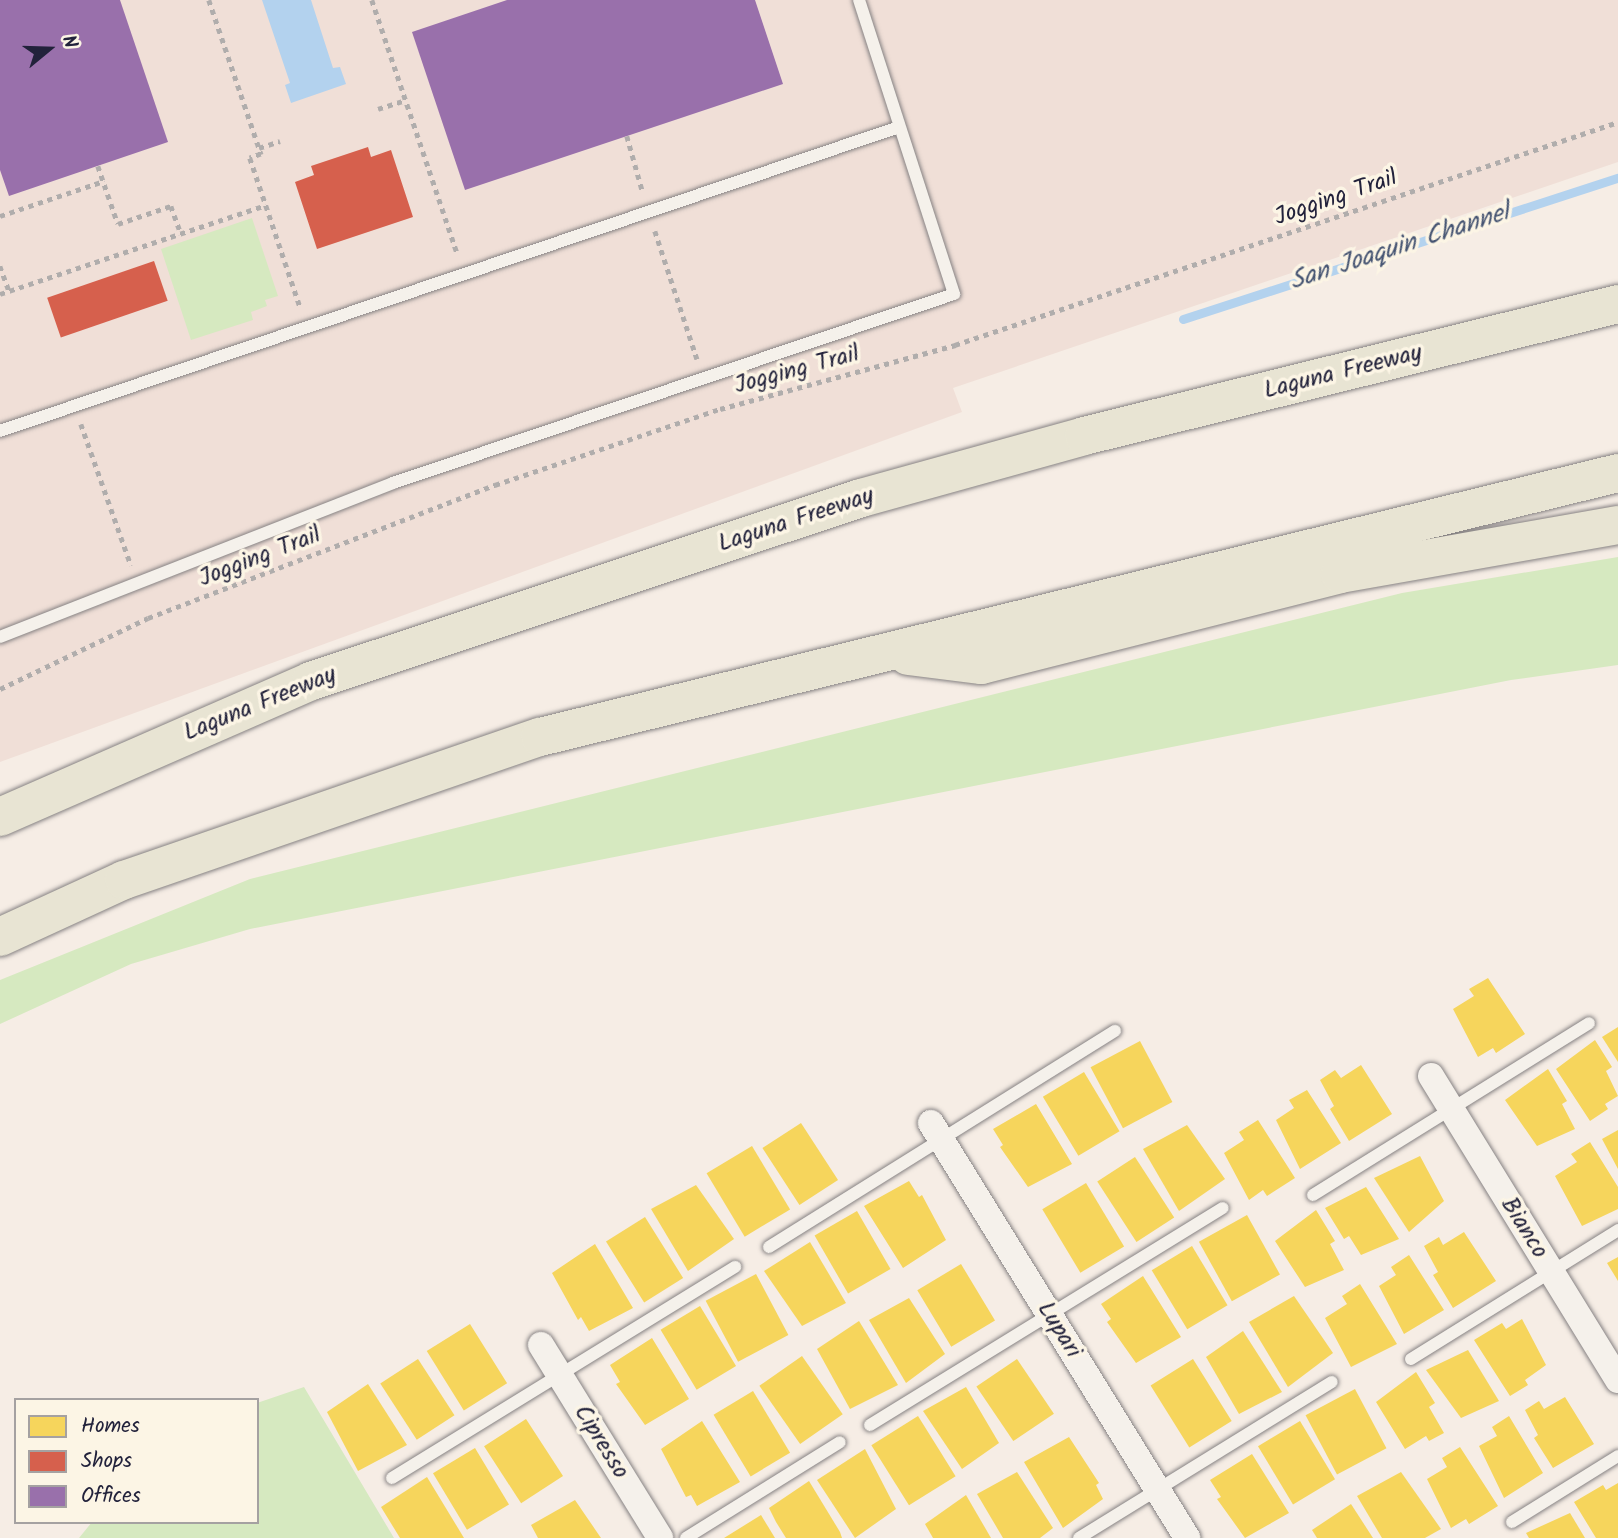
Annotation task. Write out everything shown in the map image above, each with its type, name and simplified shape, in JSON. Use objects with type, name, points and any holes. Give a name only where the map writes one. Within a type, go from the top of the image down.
[{"type":"highway","points":[[1498,334],[1618,284]]},
{"type":"highway","name":"Laguna Freeway","points":[[0,817],[311,681],[861,498],[1084,436],[1618,304]]},
{"type":"highway","points":[[0,937],[124,880],[540,737],[1618,473]]},
{"type":"highway","points":[[886,653],[981,665],[1340,574],[1618,524]]},
{"type":"street","name":"Bianco","points":[[1431,1076],[1618,1380]]},
{"type":"street","name":"Lupari","points":[[936,1132],[1187,1538]]},
{"type":"street","name":"Cipresso","points":[[541,1345],[660,1538]]},
{"type":"lane","points":[[0,637],[393,483],[703,376],[954,294],[859,0]]},
{"type":"lane","points":[[0,431],[899,127]]},
{"type":"lane","points":[[1313,1195],[1590,1023]]},
{"type":"lane","points":[[769,1247],[936,1132],[1115,1031]]},
{"type":"lane","points":[[870,1425],[1223,1208]]},
{"type":"lane","points":[[1411,1359],[1618,1230]]},
{"type":"lane","points":[[391,1478],[735,1267]]},
{"type":"lane","points":[[1079,1538],[1332,1382]]},
{"type":"lane","points":[[686,1538],[840,1442]]},
{"type":"lane","points":[[1511,1522],[1618,1456]]},
{"type":"path","points":[[209,0],[261,154],[250,158],[307,327]]},
{"type":"path","points":[[372,0],[464,274]]},
{"type":"path","points":[[378,109],[405,100]]},
{"type":"path","name":"Jogging Trail","points":[[0,690],[148,618],[495,485],[720,409],[955,345],[1618,122]]},
{"type":"path","points":[[627,136],[703,376]]},
{"type":"path","points":[[259,148],[279,141]]},
{"type":"path","points":[[98,166],[118,224],[171,206],[181,234]]},
{"type":"path","points":[[0,216],[104,181]]},
{"type":"path","points":[[0,294],[265,205]]},
{"type":"path","points":[[0,265],[9,291]]},
{"type":"path","points":[[71,407],[84,428],[137,583]]},
{"type":"shaded area","points":[[0,0],[1618,0],[1618,162],[953,388],[962,412],[0,762]]},
{"type":"green space","points":[[252,218],[278,296],[265,300],[267,306],[251,312],[253,320],[191,340],[161,249]]},
{"type":"green space","points":[[1618,557],[1618,665],[1511,680],[250,929],[131,964],[0,1024],[0,980],[250,879],[1402,593]]},
{"type":"green space","points":[[304,1387],[394,1538],[79,1538],[90,1524],[259,1524],[259,1402]]},
{"type":"water","points":[[262,0],[311,0],[333,68],[340,67],[346,84],[291,103],[285,85],[290,83]]},
{"type":"building: Homes","points":[[1488,978],[1525,1034],[1496,1053],[1493,1048],[1478,1057],[1453,1009],[1474,996],[1469,989]]},
{"type":"building: Homes","points":[[1618,1027],[1618,1062],[1602,1037]]},
{"type":"building: Homes","points":[[1595,1040],[1612,1067],[1606,1071],[1618,1096],[1605,1104],[1608,1109],[1590,1121],[1556,1069]]},
{"type":"building: Homes","points":[[1140,1041],[1172,1102],[1123,1128],[1091,1067]]},
{"type":"building: Homes","points":[[1361,1065],[1392,1114],[1349,1141],[1330,1109],[1334,1106],[1320,1080],[1335,1070],[1341,1078]]},
{"type":"building: Homes","points":[[1548,1069],[1567,1101],[1562,1104],[1575,1129],[1537,1146],[1505,1100]]},
{"type":"building: Homes","points":[[1084,1072],[1120,1131],[1078,1156],[1043,1097]]},
{"type":"building: Homes","points":[[1307,1090],[1341,1143],[1300,1169],[1276,1120],[1294,1108],[1289,1100]]},
{"type":"building: Homes","points":[[1036,1104],[1072,1164],[1028,1187],[1000,1147],[1003,1145],[993,1129]]},
{"type":"building: Homes","points":[[1258,1120],[1295,1178],[1267,1196],[1263,1190],[1249,1200],[1224,1153],[1244,1140],[1239,1132]]},
{"type":"building: Homes","points":[[801,1123],[838,1180],[799,1205],[762,1148]]},
{"type":"building: Homes","points":[[1187,1125],[1225,1179],[1179,1211],[1143,1149]]},
{"type":"building: Homes","points":[[1618,1130],[1618,1169],[1602,1139]]},
{"type":"building: Homes","points":[[1590,1142],[1618,1187],[1618,1209],[1582,1226],[1555,1176],[1577,1162],[1571,1154]]},
{"type":"building: Homes","points":[[752,1146],[790,1209],[745,1237],[707,1173]]},
{"type":"building: Homes","points":[[1420,1156],[1444,1201],[1409,1232],[1374,1178]]},
{"type":"building: Homes","points":[[1135,1157],[1174,1217],[1136,1242],[1097,1182]]},
{"type":"building: Homes","points":[[909,1181],[919,1197],[922,1195],[946,1240],[903,1268],[864,1206]]},
{"type":"building: Homes","points":[[1086,1183],[1124,1246],[1080,1273],[1042,1209]]},
{"type":"building: Homes","points":[[696,1185],[734,1239],[688,1271],[651,1209]]},
{"type":"building: Homes","points":[[1366,1187],[1399,1239],[1361,1255],[1349,1236],[1344,1239],[1325,1208]]},
{"type":"building: Homes","points":[[1316,1210],[1335,1241],[1330,1244],[1344,1270],[1305,1287],[1275,1241]]},
{"type":"building: Homes","points":[[857,1211],[890,1269],[848,1294],[815,1236]]},
{"type":"building: Homes","points":[[1247,1215],[1280,1274],[1232,1301],[1199,1242]]},
{"type":"building: Homes","points":[[645,1217],[683,1278],[644,1302],[606,1241]]},
{"type":"building: Homes","points":[[1464,1232],[1496,1281],[1453,1308],[1433,1275],[1438,1272],[1424,1246],[1439,1237],[1443,1245]]},
{"type":"building: Homes","points":[[810,1242],[846,1303],[802,1326],[764,1271]]},
{"type":"building: Homes","points":[[595,1244],[633,1308],[589,1331],[581,1317],[578,1320],[552,1273]]},
{"type":"building: Homes","points":[[1192,1246],[1228,1305],[1187,1329],[1152,1270]]},
{"type":"building: Homes","points":[[1409,1255],[1444,1310],[1404,1334],[1379,1286],[1396,1275],[1391,1267]]},
{"type":"building: Homes","points":[[1618,1257],[1618,1281],[1607,1263]]},
{"type":"building: Homes","points":[[961,1264],[995,1321],[951,1347],[917,1290]]},
{"type":"building: Homes","points":[[756,1274],[788,1335],[738,1362],[706,1301]]},
{"type":"building: Homes","points":[[1143,1276],[1181,1337],[1136,1363],[1107,1322],[1111,1319],[1101,1304]]},
{"type":"building: Homes","points":[[1360,1284],[1397,1344],[1351,1367],[1325,1318],[1347,1304],[1342,1296]]},
{"type":"building: Homes","points":[[1294,1296],[1333,1353],[1288,1387],[1249,1322]]},
{"type":"building: Homes","points":[[909,1298],[945,1354],[906,1383],[869,1320]]},
{"type":"building: Homes","points":[[700,1306],[736,1366],[697,1390],[661,1330]]},
{"type":"building: Homes","points":[[1522,1319],[1546,1365],[1525,1380],[1528,1385],[1510,1396],[1474,1340],[1502,1323],[1506,1329]]},
{"type":"building: Homes","points":[[859,1321],[898,1385],[850,1409],[817,1349]]},
{"type":"building: Homes","points":[[470,1324],[507,1383],[464,1410],[427,1351]]},
{"type":"building: Homes","points":[[1243,1331],[1282,1392],[1239,1414],[1206,1357]]},
{"type":"building: Homes","points":[[652,1338],[689,1399],[645,1425],[616,1384],[620,1382],[610,1365]]},
{"type":"building: Homes","points":[[1468,1350],[1499,1401],[1461,1418],[1426,1370]]},
{"type":"building: Homes","points":[[802,1356],[843,1414],[800,1444],[759,1386]]},
{"type":"building: Homes","points":[[418,1359],[454,1415],[417,1440],[380,1384]]},
{"type":"building: Homes","points":[[1017,1359],[1054,1414],[1013,1441],[976,1386]]},
{"type":"building: Homes","points":[[1193,1359],[1232,1421],[1189,1447],[1151,1385]]},
{"type":"building: Homes","points":[[1416,1372],[1435,1403],[1429,1407],[1444,1433],[1429,1441],[1426,1436],[1405,1449],[1376,1402]]},
{"type":"building: Homes","points":[[368,1384],[407,1445],[358,1471],[327,1412]]},
{"type":"building: Homes","points":[[966,1387],[999,1443],[962,1469],[923,1411]]},
{"type":"building: Homes","points":[[1355,1389],[1386,1448],[1337,1474],[1306,1415]]},
{"type":"building: Homes","points":[[753,1391],[790,1453],[751,1476],[714,1415]]},
{"type":"building: Homes","points":[[1565,1397],[1594,1444],[1553,1468],[1534,1438],[1538,1435],[1525,1410],[1539,1401],[1544,1409]]},
{"type":"building: Homes","points":[[918,1416],[956,1476],[909,1505],[871,1445]]},
{"type":"building: Homes","points":[[1509,1416],[1543,1473],[1504,1498],[1479,1446],[1497,1436],[1492,1427]]},
{"type":"building: Homes","points":[[526,1419],[563,1476],[521,1503],[484,1446]]},
{"type":"building: Homes","points":[[702,1421],[740,1482],[697,1506],[691,1495],[686,1497],[661,1449]]},
{"type":"building: Homes","points":[[1300,1421],[1335,1479],[1293,1505],[1258,1446]]},
{"type":"building: Homes","points":[[1069,1437],[1099,1483],[1096,1485],[1103,1499],[1063,1528],[1024,1462]]},
{"type":"building: Homes","points":[[1460,1447],[1498,1506],[1469,1524],[1466,1519],[1451,1528],[1427,1479],[1447,1467],[1442,1458]]},
{"type":"building: Homes","points":[[475,1448],[509,1505],[467,1530],[433,1473]]},
{"type":"building: Homes","points":[[865,1449],[896,1509],[855,1538],[817,1480]]},
{"type":"building: Homes","points":[[1252,1454],[1289,1513],[1245,1538],[1217,1499],[1221,1497],[1210,1480]]},
{"type":"building: Homes","points":[[1017,1472],[1053,1528],[1040,1538],[1003,1538],[977,1494]]},
{"type":"building: Homes","points":[[1401,1472],[1441,1529],[1425,1538],[1382,1538],[1357,1496]]},
{"type":"building: Homes","points":[[427,1477],[464,1538],[400,1538],[381,1507]]},
{"type":"building: Homes","points":[[809,1481],[842,1538],[786,1538],[776,1522],[769,1508]]},
{"type":"building: Homes","points":[[1618,1483],[1618,1538],[1596,1538],[1574,1502],[1603,1485],[1606,1490]]},
{"type":"building: Homes","points":[[966,1495],[991,1538],[933,1538],[925,1524]]},
{"type":"building: Homes","points":[[575,1500],[601,1538],[538,1538],[531,1525]]},
{"type":"building: Homes","points":[[1351,1504],[1373,1538],[1317,1538],[1312,1530]]},
{"type":"building: Homes","points":[[1570,1513],[1585,1538],[1529,1538],[1526,1533]]},
{"type":"building: Homes","points":[[761,1515],[775,1538],[724,1538]]},
{"type":"building: Shops","points":[[368,147],[371,157],[391,150],[413,217],[317,249],[295,182],[314,175],[311,166]]},
{"type":"building: Shops","points":[[154,261],[168,301],[61,338],[47,298]]},
{"type":"building: Offices","points":[[0,0],[120,0],[168,142],[9,196],[0,170]]},
{"type":"building: Offices","points":[[507,0],[755,0],[783,84],[465,190],[412,32]]},
{"type":"waterway","name":"San Joaquin Channel","points":[[1183,319],[1618,178]]}]
